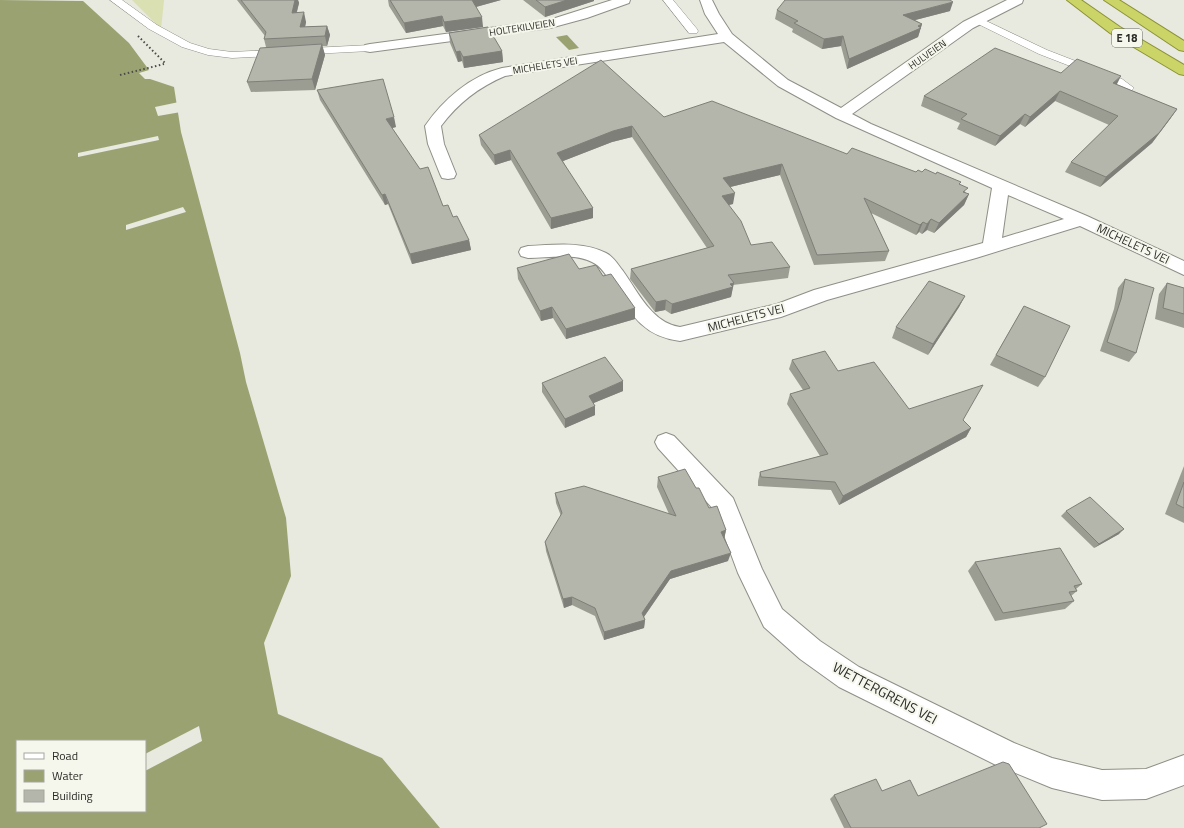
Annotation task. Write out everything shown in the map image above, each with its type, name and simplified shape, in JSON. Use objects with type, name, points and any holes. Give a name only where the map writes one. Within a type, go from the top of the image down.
[{"type":"highway","name":"E 18","points":[[1072,0],[1115,30],[1184,71]]},
{"type":"highway","name":"E 18","points":[[1110,0],[1184,47]]},
{"type":"street","name":"HOLTEKILVEIEN","points":[[370,48],[417,43],[550,24],[582,15],[624,0]]},
{"type":"street","name":"MICHELETS VEI","points":[[706,0],[712,14],[727,36],[783,83],[841,115],[1081,220],[1184,269]]},
{"type":"street","name":"HULVEIEN","points":[[841,115],[978,20],[1017,0]]},
{"type":"street","name":"MICHELETS VEI","points":[[448,174],[436,144],[433,126],[441,115],[463,94],[484,79],[502,72],[727,36]]},
{"type":"street","points":[[992,247],[1001,186]]},
{"type":"street","name":"MICHELETS VEI","points":[[528,252],[579,251],[599,257],[611,268],[646,318],[664,332],[680,334],[781,310],[821,295],[992,247],[1081,220]]},
{"type":"street","name":"WETTERGRENS VEI","points":[[666,442],[725,505],[751,573],[773,618],[810,650],[849,677],[1006,755],[1052,773],[1102,785],[1146,784],[1184,770]]},
{"type":"lane","points":[[115,0],[153,27],[186,45],[208,52],[232,55],[370,48]]},
{"type":"lane","points":[[668,0],[693,31]]},
{"type":"lane","points":[[978,20],[1043,52],[1118,81],[1128,88]]},
{"type":"shaded area","points":[[132,0],[164,0],[161,29]]},
{"type":"water","points":[[0,0],[83,1],[129,43],[149,70],[139,73],[145,79],[150,79],[174,87],[181,132],[240,353],[246,382],[286,518],[291,576],[264,643],[278,714],[382,758],[440,828],[0,828]]},
{"type":"water","points":[[567,35],[579,48],[569,50],[556,37]]},
{"type":"pier","points":[[179,102],[181,112],[158,116],[155,107]]},
{"type":"pier","points":[[158,136],[159,140],[78,157],[78,153]]},
{"type":"pier","points":[[183,207],[186,212],[126,230],[126,225]]},
{"type":"pier","points":[[199,726],[202,741],[146,770],[146,753]]},
{"type":"building","points":[[241,0],[295,0],[292,13],[304,12],[300,27],[327,26],[325,36],[264,39],[266,32]]},
{"type":"building","points":[[390,0],[472,0],[482,17],[444,22],[442,16],[404,23]]},
{"type":"building","points":[[536,0],[567,0],[545,7]]},
{"type":"building","points":[[785,0],[950,0],[953,2],[903,15],[922,24],[918,26],[921,28],[849,59],[843,36],[824,39],[794,23],[798,21],[777,10]]},
{"type":"building","points":[[488,27],[502,51],[463,57],[460,51],[456,52],[449,33]]},
{"type":"building","points":[[322,44],[312,79],[247,82],[260,48]]},
{"type":"building","points":[[995,48],[1061,73],[1077,59],[1121,76],[1113,83],[1177,109],[1159,133],[1106,177],[1071,162],[1118,116],[1060,91],[1030,117],[1025,114],[1000,136],[961,119],[967,114],[924,96]]},
{"type":"building","points":[[601,60],[664,117],[712,101],[847,154],[852,148],[916,172],[918,170],[922,172],[925,169],[936,174],[937,172],[961,182],[959,184],[968,188],[963,192],[969,194],[939,223],[931,219],[927,224],[923,222],[920,225],[864,198],[889,251],[817,255],[782,164],[723,178],[735,193],[722,196],[741,221],[751,245],[772,242],[790,267],[728,275],[734,283],[730,284],[733,287],[672,304],[666,300],[656,302],[631,269],[714,246],[632,126],[613,131],[557,153],[593,208],[551,218],[510,150],[494,155],[479,135]]},
{"type":"building","points":[[383,79],[394,117],[386,119],[420,169],[428,167],[443,206],[448,205],[453,217],[457,216],[469,240],[410,254],[385,194],[382,195],[317,90]]},
{"type":"building","points":[[569,254],[579,269],[596,265],[603,276],[611,274],[635,308],[566,329],[552,307],[540,311],[517,268]]},
{"type":"building","points":[[1125,279],[1154,288],[1136,353],[1107,342],[1121,299]]},
{"type":"building","points":[[929,281],[965,296],[933,344],[896,327]]},
{"type":"building","points":[[1167,283],[1184,288],[1184,314],[1163,308]]},
{"type":"building","points":[[1024,306],[1070,326],[1045,377],[996,355]]},
{"type":"building","points":[[825,351],[838,371],[874,362],[909,409],[983,385],[963,420],[971,428],[843,496],[835,482],[761,477],[760,472],[828,454],[790,394],[810,388],[792,360]]},
{"type":"building","points":[[605,357],[623,381],[589,396],[595,406],[565,419],[542,383]]},
{"type":"building","points":[[685,469],[696,488],[699,488],[709,508],[717,506],[726,530],[721,532],[731,553],[671,571],[642,613],[645,620],[604,632],[595,608],[572,597],[563,599],[545,542],[562,513],[555,493],[584,486],[676,516],[658,477]]},
{"type":"building","points":[[1184,482],[1184,508],[1176,504]]},
{"type":"building","points":[[1090,497],[1124,529],[1099,544],[1066,511]]},
{"type":"building","points":[[1060,548],[1082,584],[1074,586],[1077,591],[1069,592],[1074,601],[1003,613],[975,562]]},
{"type":"building","points":[[1003,762],[1009,764],[1047,824],[1039,828],[851,828],[834,795],[876,779],[882,791],[910,780],[918,796]]},
{"type":"railway","points":[[138,36],[165,63]]},
{"type":"railway","points":[[120,75],[164,64]]}]
